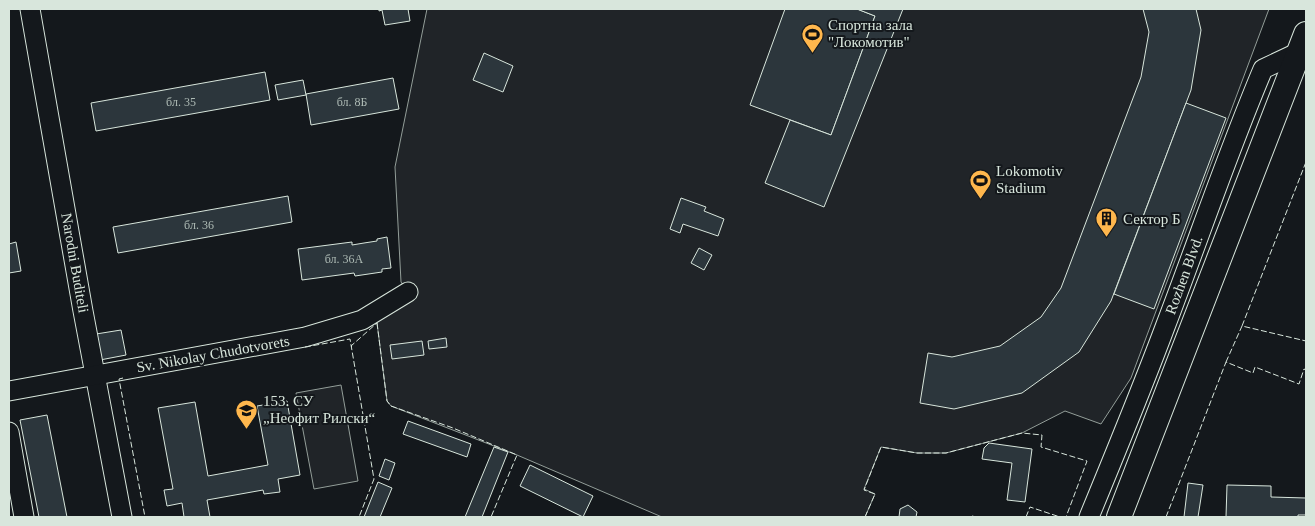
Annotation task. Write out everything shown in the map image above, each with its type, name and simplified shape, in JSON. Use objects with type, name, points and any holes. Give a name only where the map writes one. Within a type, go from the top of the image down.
[{"type":"main road","name":"Rozhen Blvd.","points":[[1120,517],[1302,43]]},
{"type":"street","name":"Narodni Buditeli","points":[[30,9],[122,517]]},
{"type":"street","name":"Rozhen Blvd.","points":[[1089,517],[1126,430],[1204,220],[1263,69],[1302,43]]},
{"type":"street","name":"Sv. Nikolay Chudotvorets","points":[[9,391],[305,338],[362,320],[408,292]]},
{"type":"street","points":[[9,432],[24,517]]},
{"type":"shaded area","points":[[427,9],[1269,9],[1131,378],[1101,424],[1065,411],[1022,433],[946,453],[917,453],[881,447],[864,489],[875,494],[865,517],[662,517],[517,455],[391,406],[387,401],[377,323],[380,318],[413,299],[401,282],[395,167]]},
{"type":"shaded area","points":[[341,385],[358,481],[314,489],[296,393]]},
{"type":"building","points":[[379,9],[408,9],[410,21],[385,25],[382,10],[379,11]]},
{"type":"building","points":[[785,9],[857,9],[875,16],[831,135],[750,105]]},
{"type":"building","points":[[857,9],[903,9],[824,207],[765,183],[790,120],[831,135],[875,16]]},
{"type":"building","name":"Сектор Б","points":[[1143,9],[1196,9],[1201,30],[1191,90],[1111,301],[1079,352],[1022,393],[954,409],[920,403],[928,353],[952,357],[1000,346],[1041,317],[1061,288],[1141,77],[1149,32]]},
{"type":"building","points":[[484,53],[513,66],[503,92],[473,80]]},
{"type":"building","points":[[265,72],[270,100],[96,131],[91,103]]},
{"type":"building","points":[[393,78],[399,109],[311,125],[306,94]]},
{"type":"building","points":[[303,80],[306,95],[278,100],[275,85]]},
{"type":"building","points":[[1186,103],[1226,118],[1154,309],[1114,294]]},
{"type":"building","points":[[288,196],[292,222],[118,253],[113,227]]},
{"type":"building","points":[[681,198],[706,207],[704,211],[724,219],[718,236],[683,224],[680,233],[670,229]]},
{"type":"building","points":[[387,237],[391,268],[382,269],[382,272],[355,276],[354,273],[302,280],[298,249],[352,242],[352,245],[377,241],[377,239]]},
{"type":"building","points":[[16,242],[21,271],[9,273],[9,244]]},
{"type":"building","points":[[699,248],[712,255],[704,270],[691,263]]},
{"type":"building","points":[[121,330],[126,355],[100,360],[96,334]]},
{"type":"building","points":[[446,338],[447,347],[429,349],[428,341]]},
{"type":"building","points":[[422,341],[424,355],[392,359],[390,345]]},
{"type":"building","points":[[287,401],[300,475],[278,479],[280,492],[264,494],[263,490],[207,500],[210,517],[184,517],[182,503],[167,506],[164,490],[173,489],[158,408],[195,402],[208,476],[268,465],[257,406]]},
{"type":"building","points":[[47,415],[67,517],[39,517],[20,420]]},
{"type":"building","points":[[408,421],[471,444],[467,457],[403,434]]},
{"type":"building","points":[[989,443],[1032,449],[1025,502],[1007,500],[1012,463],[982,459],[984,448]]},
{"type":"building","points":[[494,447],[508,452],[482,517],[465,517]]},
{"type":"building","points":[[385,459],[395,463],[389,480],[379,476]]},
{"type":"building","points":[[530,465],[593,496],[583,517],[520,486]]},
{"type":"building","points":[[378,482],[392,488],[380,517],[364,517]]},
{"type":"building","points":[[1188,483],[1203,485],[1198,517],[1184,517]]},
{"type":"building","points":[[1227,485],[1271,486],[1271,497],[1306,498],[1306,515],[1298,515],[1298,517],[1226,517]]},
{"type":"building","points":[[908,505],[917,512],[916,517],[899,517],[900,509]]},
{"type":"fence","points":[[1306,162],[1242,326],[1306,341]]},
{"type":"fence","points":[[377,323],[387,401],[391,406],[453,428],[517,455],[491,517]]},
{"type":"fence","points":[[352,347],[377,323]]},
{"type":"fence","points":[[1226,362],[1242,326]]},
{"type":"fence","points":[[305,347],[350,339],[374,479],[359,517]]},
{"type":"fence","points":[[1166,517],[1226,362],[1253,373],[1255,367],[1299,384],[1304,369],[1306,370]]},
{"type":"fence","points":[[123,378],[119,379],[145,517]]},
{"type":"fence","points":[[865,517],[875,494],[864,490],[881,447],[917,453],[946,453],[1022,433],[1042,435],[1041,447],[1087,461],[1066,517]]},
{"type":"fence","points":[[1026,517],[1030,507],[1060,517]]},
{"type":"fence","points":[[972,517],[976,517]]},
{"type":"place","name":"Спортна зала \"Локомотив\"","points":[[812,53]]},
{"type":"place","name":"Lokomotiv Stadium","points":[[980,199]]},
{"type":"place","name":"Сектор Б","points":[[1107,238]]},
{"type":"place","name":"153. СУ „Неофит Рилски“","points":[[247,429]]}]
